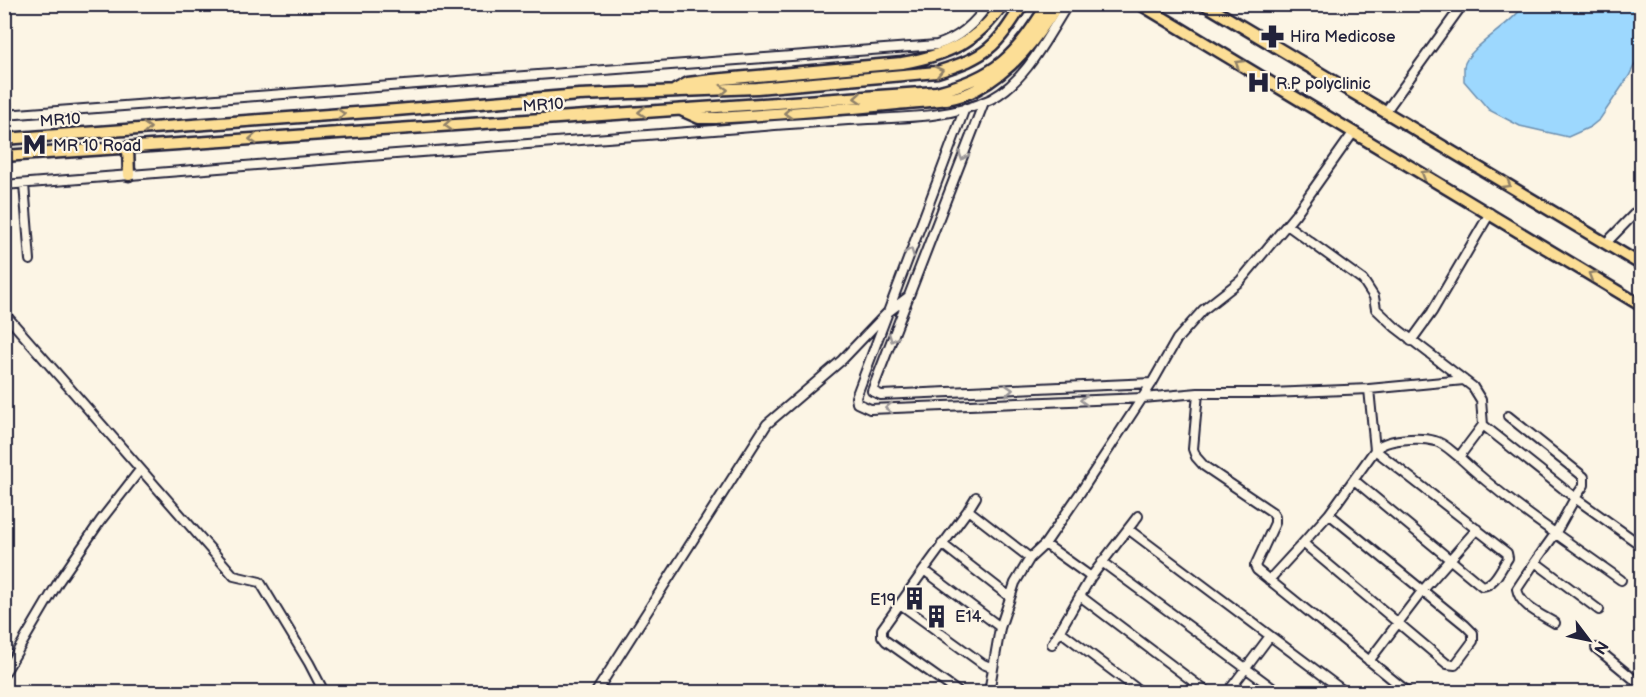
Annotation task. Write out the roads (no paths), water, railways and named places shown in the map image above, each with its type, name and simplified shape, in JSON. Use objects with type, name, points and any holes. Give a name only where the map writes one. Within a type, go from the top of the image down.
[{"type":"main road","points":[[669,93],[688,83],[902,63],[930,58],[955,49],[975,36],[993,19],[1003,4]]},
{"type":"main road","name":"MR10","points":[[4,139],[579,95],[669,93],[851,81],[937,72],[965,63],[985,53],[1003,35],[1023,4]]},
{"type":"main road","name":"MR10","points":[[4,156],[936,92],[963,86],[1002,63],[1025,40],[1048,4]]},
{"type":"main road","points":[[680,110],[699,118],[716,118],[856,108],[957,97],[976,90],[1014,63],[1032,44],[1058,4]]},
{"type":"main road","points":[[1140,4],[1641,306]]},
{"type":"main road","points":[[1204,4],[1641,265]]},
{"type":"main road","points":[[128,148],[129,175]]},
{"type":"street","points":[[4,115],[937,45],[970,27],[988,4]]},
{"type":"street","points":[[4,185],[772,125],[915,118],[965,108],[993,98],[1015,81],[1068,4]]},
{"type":"street","points":[[1386,111],[1463,4]]},
{"type":"street","points":[[984,102],[872,392],[881,395],[1152,383]]},
{"type":"street","points":[[965,108],[856,397],[857,403],[870,409],[1143,398],[1198,393],[1369,389],[1464,380]]},
{"type":"street","points":[[989,693],[1000,627],[1015,583],[1030,558],[1045,544],[1143,398],[1177,339],[1203,310],[1240,281],[1287,225],[1353,133]]},
{"type":"street","points":[[24,184],[30,260]]},
{"type":"street","points":[[1606,243],[1641,206]]},
{"type":"street","points":[[1411,340],[1432,312],[1490,213]]},
{"type":"street","points":[[1287,225],[1363,280],[1374,297],[1376,309],[1411,340],[1473,387],[1481,400],[1483,425],[1459,457]]},
{"type":"street","points":[[596,693],[767,424],[842,360],[887,313],[909,296]]},
{"type":"street","points":[[4,313],[234,576],[260,582],[309,663],[324,693]]},
{"type":"street","points":[[1353,480],[1482,586],[1491,584],[1508,558],[1507,553],[1376,450],[1369,389]]},
{"type":"street","points":[[1198,393],[1193,449],[1196,457],[1204,466],[1272,512],[1275,517],[1275,523],[1256,566],[1257,570],[1408,693]]},
{"type":"street","points":[[1508,416],[1584,477],[1584,485],[1555,534],[1517,589],[1518,596],[1530,608],[1555,623]]},
{"type":"street","points":[[1483,425],[1575,498],[1641,546]]},
{"type":"street","points":[[1269,580],[1329,514],[1380,444],[1388,441],[1420,439],[1440,443],[1505,497],[1621,580]]},
{"type":"street","points":[[4,675],[59,581],[101,520],[140,470]]},
{"type":"street","points":[[958,693],[882,636],[882,629],[976,497]]},
{"type":"street","points":[[968,510],[1030,558]]},
{"type":"street","points":[[1303,543],[1451,666],[1455,665],[1464,655],[1473,641],[1473,633],[1329,514]]},
{"type":"street","points":[[1052,644],[1091,577],[1138,516]]},
{"type":"street","points":[[1128,529],[1345,693]]},
{"type":"street","points":[[1369,661],[1423,590],[1477,529]]},
{"type":"street","points":[[942,544],[1010,597]]},
{"type":"street","points":[[1045,544],[1091,577]]},
{"type":"street","points":[[1102,562],[1278,693]]},
{"type":"street","points":[[1535,562],[1599,610]]},
{"type":"street","points":[[924,570],[1000,627]]},
{"type":"street","points":[[1080,596],[1207,693]]},
{"type":"street","points":[[900,604],[993,669]]},
{"type":"street","points":[[1060,631],[1142,693]]},
{"type":"street","points":[[1228,693],[1270,636]]},
{"type":"street","points":[[1596,648],[1641,686]]},
{"type":"water","points":[[1524,5],[1641,5],[1641,52],[1629,76],[1600,119],[1590,127],[1568,137],[1520,126],[1489,110],[1464,81],[1464,66],[1473,51],[1518,13]]},
{"type":"place","name":"Hira Medicose","points":[[1272,36]]},
{"type":"place","name":"R.P polyclinic","points":[[1258,83]]},
{"type":"place","name":"MR 10 Road","points":[[35,145]]},
{"type":"place","name":"E19","points":[[914,599]]},
{"type":"place","name":"E14","points":[[937,616]]}]
